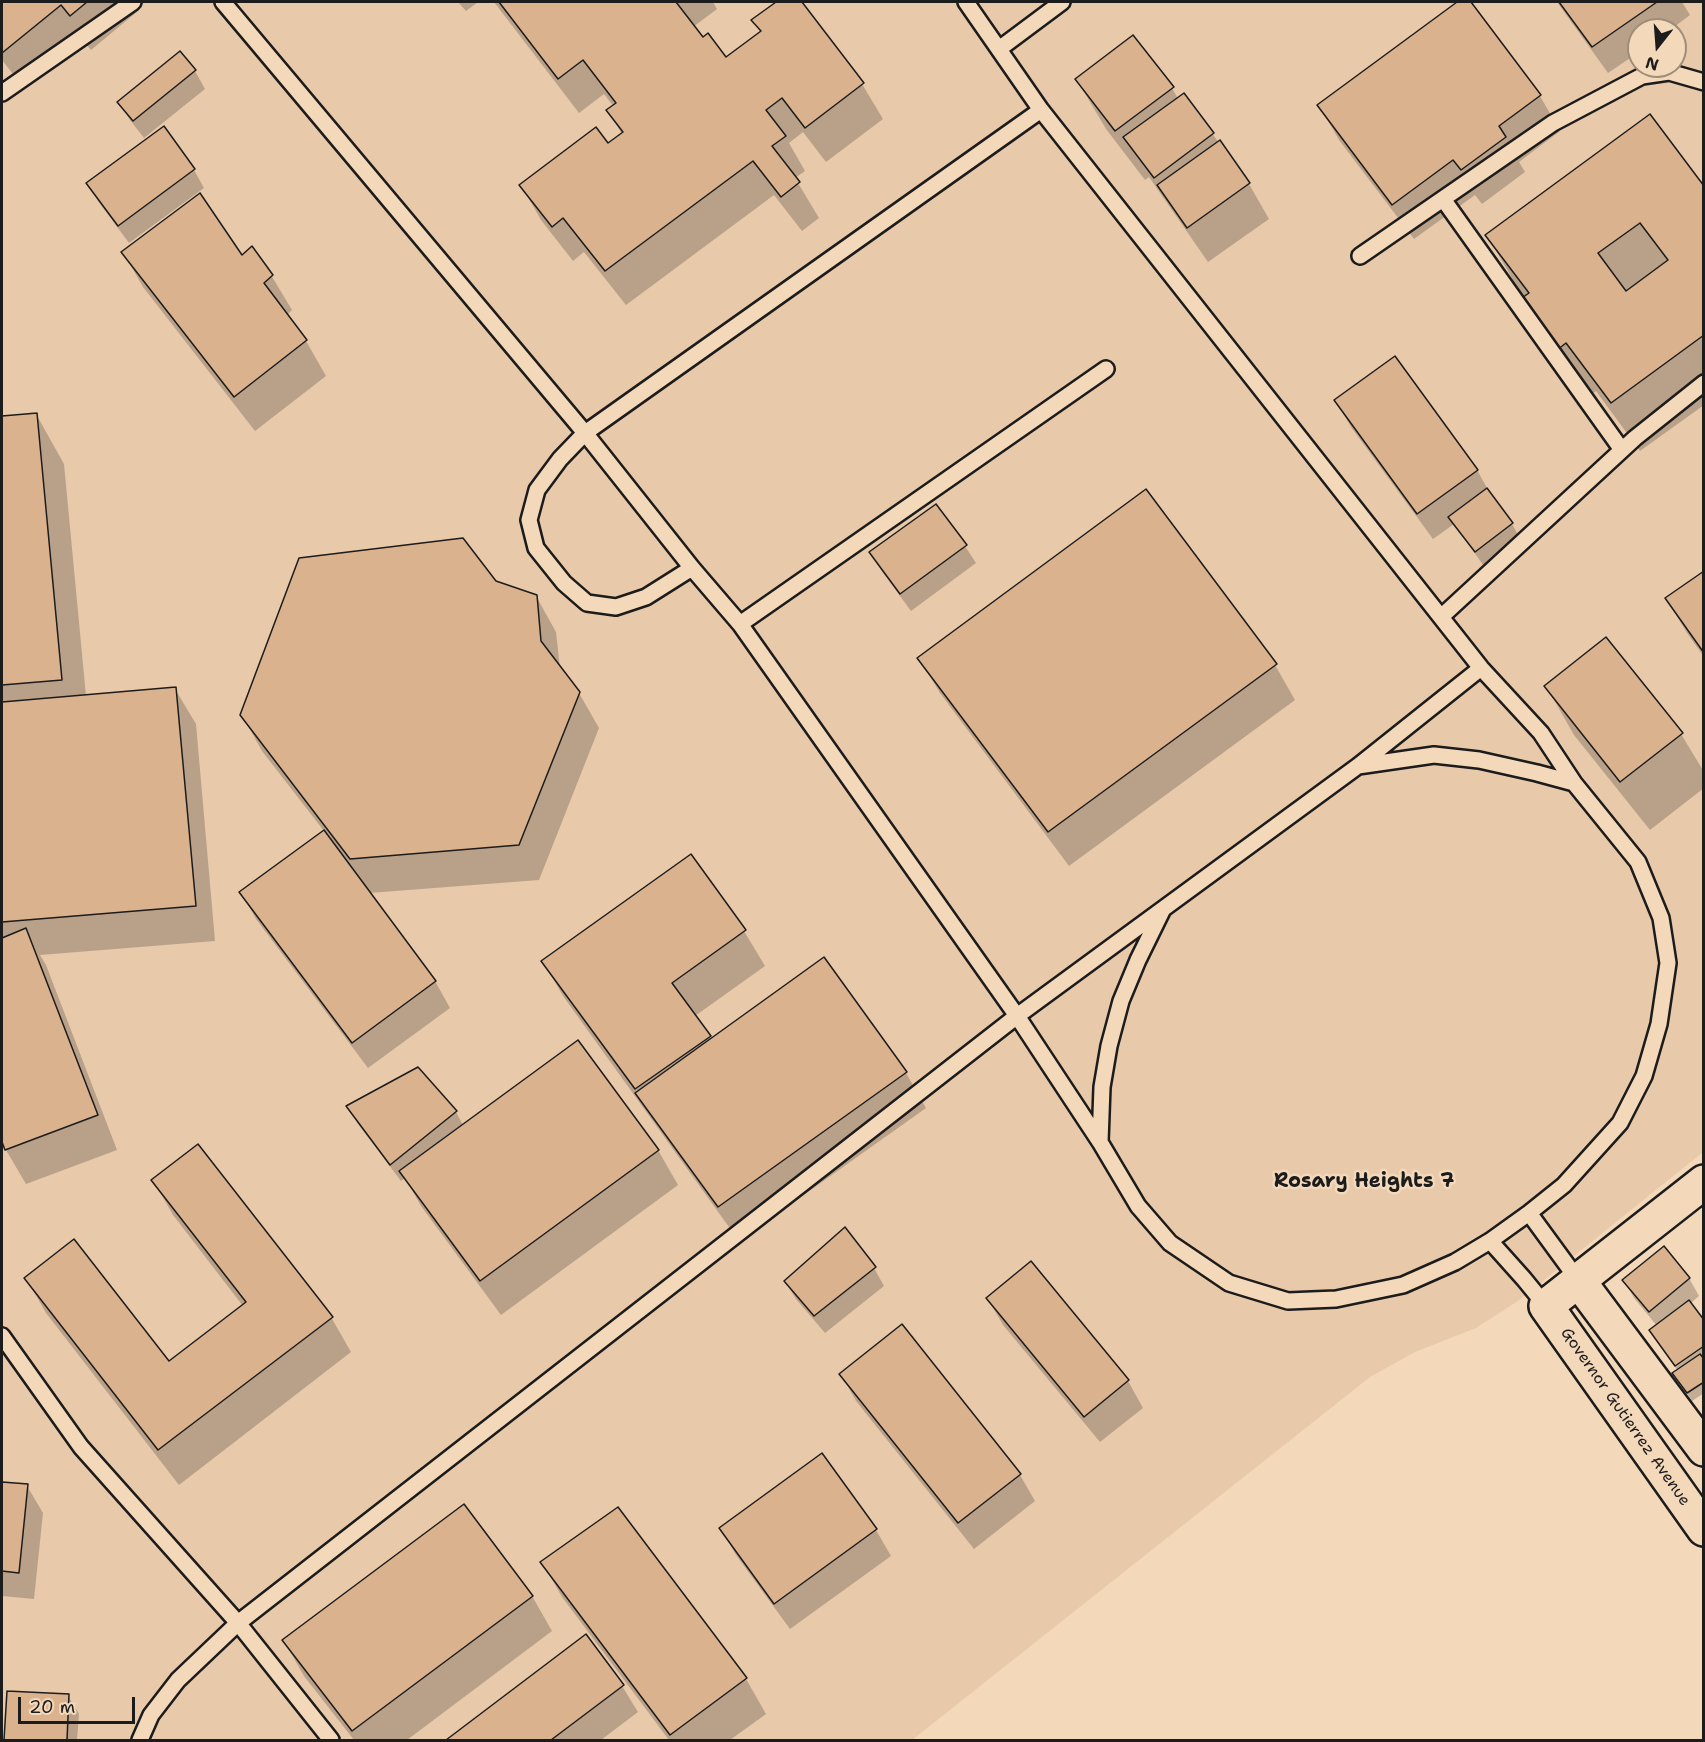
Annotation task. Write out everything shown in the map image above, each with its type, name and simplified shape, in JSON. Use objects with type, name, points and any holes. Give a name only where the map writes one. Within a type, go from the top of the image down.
[{"type":"street","points":[[1546,1306],[1704,1182]]},
{"type":"street","points":[[1578,1280],[1704,1449]]},
{"type":"street","name":"Governor Gutierrez Avenue","points":[[1546,1306],[1704,1529]]},
{"type":"lane","points":[[2,93],[133,2]]},
{"type":"lane","points":[[223,2],[585,433],[692,568],[740,624],[1017,1016],[1100,1142],[1138,1206],[1170,1243],[1229,1283],[1288,1301],[1336,1299],[1403,1284],[1455,1262],[1490,1241],[1529,1213],[1564,1185],[1620,1123],[1644,1076],[1659,1023],[1668,963],[1661,918],[1638,862],[1574,783],[1541,733],[1481,668],[1041,110],[966,2]]},
{"type":"lane","points":[[999,49],[1062,2]]},
{"type":"lane","points":[[1360,256],[1553,123],[1642,76],[1669,72],[1704,82]]},
{"type":"lane","points":[[692,568],[646,597],[616,607],[587,603],[564,583],[536,548],[529,520],[537,490],[560,459],[585,433],[1041,110]]},
{"type":"lane","points":[[1443,199],[1622,450]]},
{"type":"lane","points":[[740,624],[1106,369]]},
{"type":"lane","points":[[1441,617],[1635,438],[1704,383]]},
{"type":"lane","points":[[140,1740],[151,1714],[178,1680],[238,1623],[1017,1016],[1358,766],[1481,668]]},
{"type":"lane","points":[[1358,766],[1434,755],[1479,760],[1537,772],[1574,783]]},
{"type":"lane","points":[[1100,1142],[1102,1087],[1109,1046],[1121,1001],[1164,907]]},
{"type":"lane","points":[[1529,1213],[1578,1280]]},
{"type":"lane","points":[[1490,1241],[1546,1306]]},
{"type":"lane","points":[[2,1336],[81,1447],[238,1623],[331,1740]]},
{"type":"shaded area","points":[[2,2],[1703,2],[1703,1152],[1518,1301],[1476,1328],[1415,1352],[1370,1377],[912,1740],[2,1740]]},
{"type":"building","points":[[2,2],[87,2],[70,16],[61,5],[2,53]]},
{"type":"building","points":[[499,2],[676,2],[703,37],[708,33],[726,57],[761,31],[751,20],[776,2],[802,2],[864,83],[805,128],[782,98],[766,110],[786,136],[772,146],[800,182],[781,197],[753,161],[605,271],[563,218],[552,227],[519,185],[596,127],[608,143],[623,132],[606,110],[616,103],[583,60],[558,79]]},
{"type":"building","points":[[1457,2],[1471,2],[1541,95],[1499,126],[1506,137],[1461,170],[1453,160],[1392,205],[1317,105]]},
{"type":"building","points":[[1559,2],[1657,2],[1634,18],[1627,18],[1627,23],[1592,47]]},
{"type":"building","points":[[1133,35],[1174,87],[1115,131],[1075,79]]},
{"type":"building","points":[[180,51],[196,70],[133,121],[117,102]]},
{"type":"building","points":[[1184,93],[1214,133],[1154,178],[1123,137]]},
{"type":"building","points":[[1650,114],[1704,186],[1704,335],[1611,403],[1566,343],[1557,350],[1519,300],[1529,293],[1485,235]],"holes":[[[1640,223],[1668,260],[1626,291],[1598,253]]]},
{"type":"building","points":[[164,126],[195,169],[118,226],[86,183]]},
{"type":"building","points":[[1220,140],[1250,183],[1187,228],[1157,185]]},
{"type":"building","points":[[200,193],[242,255],[252,246],[273,275],[264,283],[307,340],[234,397],[121,252]]},
{"type":"building","points":[[1395,356],[1478,470],[1417,514],[1334,400]]},
{"type":"building","points":[[37,413],[62,680],[2,685],[2,416]]},
{"type":"building","points":[[1487,488],[1513,523],[1475,552],[1448,517]]},
{"type":"building","points":[[1146,489],[1277,664],[1048,832],[917,658]]},
{"type":"building","points":[[936,504],[967,545],[900,594],[869,552]]},
{"type":"building","points":[[463,538],[496,581],[537,595],[541,641],[580,692],[519,845],[350,859],[240,715],[299,558]]},
{"type":"building","points":[[1704,571],[1704,653],[1665,598]]},
{"type":"building","points":[[1606,637],[1683,733],[1620,782],[1544,686]]},
{"type":"building","points":[[176,687],[196,906],[2,922],[2,702]]},
{"type":"building","points":[[324,830],[436,981],[352,1043],[239,892]]},
{"type":"building","points":[[691,854],[746,930],[672,983],[711,1036],[635,1089],[541,961]]},
{"type":"building","points":[[26,928],[98,1115],[5,1150],[2,1142],[2,938]]},
{"type":"building","points":[[824,957],[907,1072],[718,1207],[635,1093]]},
{"type":"building","points":[[578,1040],[659,1150],[480,1281],[399,1171]]},
{"type":"building","points":[[418,1067],[457,1111],[390,1165],[346,1106]]},
{"type":"building","points":[[198,1144],[333,1317],[158,1450],[24,1278],[74,1239],[169,1361],[246,1302],[151,1180]]},
{"type":"building","points":[[845,1227],[876,1267],[814,1316],[784,1281]]},
{"type":"building","points":[[1664,1246],[1690,1278],[1649,1312],[1622,1280]]},
{"type":"building","points":[[1031,1261],[1129,1380],[1084,1417],[986,1298]]},
{"type":"building","points":[[1689,1300],[1704,1320],[1704,1346],[1675,1366],[1649,1330]]},
{"type":"building","points":[[902,1324],[1021,1474],[958,1523],[839,1374]]},
{"type":"building","points":[[1700,1354],[1704,1359],[1704,1382],[1687,1393],[1672,1373]]},
{"type":"building","points":[[822,1453],[877,1529],[774,1604],[719,1528]]},
{"type":"building","points":[[2,1482],[28,1484],[19,1573],[2,1571]]},
{"type":"building","points":[[464,1504],[533,1596],[352,1731],[282,1640]]},
{"type":"building","points":[[618,1507],[747,1678],[670,1735],[540,1562]]},
{"type":"building","points":[[586,1634],[624,1685],[551,1740],[446,1740]]},
{"type":"building","points":[[7,1691],[69,1694],[67,1740],[4,1740]]},
{"type":"district","name":"Rosary Heights 7","points":[[1364,1182]]}]
